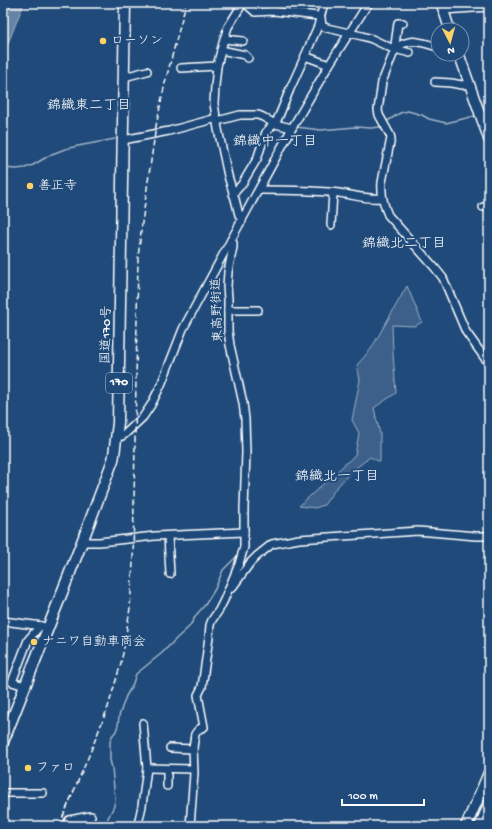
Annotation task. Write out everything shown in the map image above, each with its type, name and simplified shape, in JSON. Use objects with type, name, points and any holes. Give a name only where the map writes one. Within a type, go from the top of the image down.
[{"type":"highway","name":"国道170号","points":[[3,742],[25,686],[44,627],[82,542],[113,460],[117,436],[125,3]]},
{"type":"highway","points":[[466,826],[489,773]]},
{"type":"highway","points":[[473,826],[489,788]]},
{"type":"highway","points":[[480,826],[489,805]]},
{"type":"highway","points":[[487,826],[489,820]]},
{"type":"main road","points":[[442,7],[447,22]]},
{"type":"main road","points":[[462,62],[489,140]]},
{"type":"street","points":[[242,221],[228,176],[214,104],[217,66],[228,27],[244,3],[255,12],[272,11],[318,16],[320,18]]},
{"type":"street","points":[[272,11],[274,3]]},
{"type":"street","points":[[233,194],[242,184],[257,159],[266,132],[279,116],[318,26],[324,3]]},
{"type":"street","name":"東高野街道","points":[[225,596],[244,547],[246,452],[243,403],[228,331],[227,286],[233,247],[231,240],[292,128],[329,65],[369,3]]},
{"type":"street","points":[[442,7],[487,6]]},
{"type":"street","points":[[320,18],[322,26],[327,28],[372,39],[394,49],[410,53]]},
{"type":"street","points":[[398,23],[393,54],[382,82],[378,110],[391,138],[381,188],[382,198],[388,215],[436,268],[443,278],[466,332],[489,364]]},
{"type":"street","points":[[224,39],[243,41]]},
{"type":"street","points":[[394,49],[402,43],[408,41],[430,44]]},
{"type":"street","points":[[222,50],[245,55],[248,58]]},
{"type":"street","points":[[305,56],[329,65]]},
{"type":"street","points":[[181,68],[217,66]]},
{"type":"street","points":[[124,77],[147,71]]},
{"type":"street","points":[[435,82],[462,85],[469,84]]},
{"type":"street","points":[[123,140],[240,115],[252,114],[263,117],[274,123],[292,128]]},
{"type":"street","points":[[258,190],[295,190],[341,194],[358,198],[382,198]]},
{"type":"street","points":[[331,224],[333,193]]},
{"type":"street","points":[[117,436],[122,436],[125,434],[143,417],[151,405],[161,385],[183,329],[231,240]]},
{"type":"street","points":[[228,310],[258,310]]},
{"type":"street","points":[[190,826],[195,734],[199,729],[204,727],[198,695],[202,688],[210,625],[225,596],[250,563],[272,544],[299,539],[418,531],[489,536]]},
{"type":"street","points":[[82,542],[244,532]]},
{"type":"street","points":[[168,536],[170,574]]},
{"type":"street","points":[[3,621],[44,627]]},
{"type":"street","points":[[25,686],[12,682],[28,640],[44,627]]},
{"type":"street","points":[[140,825],[147,768],[143,723]]},
{"type":"street","points":[[170,748],[193,749]]},
{"type":"street","points":[[147,768],[193,770]]},
{"type":"street","points":[[167,769],[167,786]]},
{"type":"street","points":[[3,793],[43,792]]},
{"type":"street","points":[[66,826],[69,820],[92,816],[87,826]]},
{"type":"shaded area","points":[[6,3],[24,3],[3,56],[3,10]]},
{"type":"shaded area","points":[[407,286],[422,322],[415,326],[392,325],[396,393],[374,408],[380,434],[380,462],[370,457],[351,472],[336,488],[324,505],[315,508],[299,506],[355,455],[359,433],[352,420],[360,380],[357,365],[371,349]]},
{"type":"waterway","points":[[386,122],[400,113],[408,111],[422,115],[429,119],[446,123],[475,116]]},
{"type":"waterway","points":[[296,127],[321,130],[355,127],[371,128],[379,127],[381,125]]},
{"type":"waterway","points":[[3,168],[25,168],[65,149],[115,139]]},
{"type":"waterway","points":[[104,826],[114,806],[115,798],[110,760],[110,742],[116,731],[119,716],[126,696],[132,686],[136,674],[162,653],[189,627],[215,589],[223,570],[239,554]]},
{"type":"railway","points":[[59,826],[108,707],[124,648],[130,608],[133,563],[138,258],[156,126],[165,83],[186,3]]},
{"type":"place","name":"ローソン","points":[[103,41]]},
{"type":"place","name":"善正寺","points":[[30,186]]},
{"type":"place","name":"ナニワ自動車商会","points":[[34,642]]},
{"type":"place","name":"ファロ","points":[[28,768]]},
{"type":"district","name":"錦織東二丁目","points":[[89,106]]},
{"type":"district","name":"錦織中一丁目","points":[[275,142]]},
{"type":"district","name":"錦織北二丁目","points":[[404,244]]},
{"type":"district","name":"錦織北一丁目","points":[[337,477]]}]
